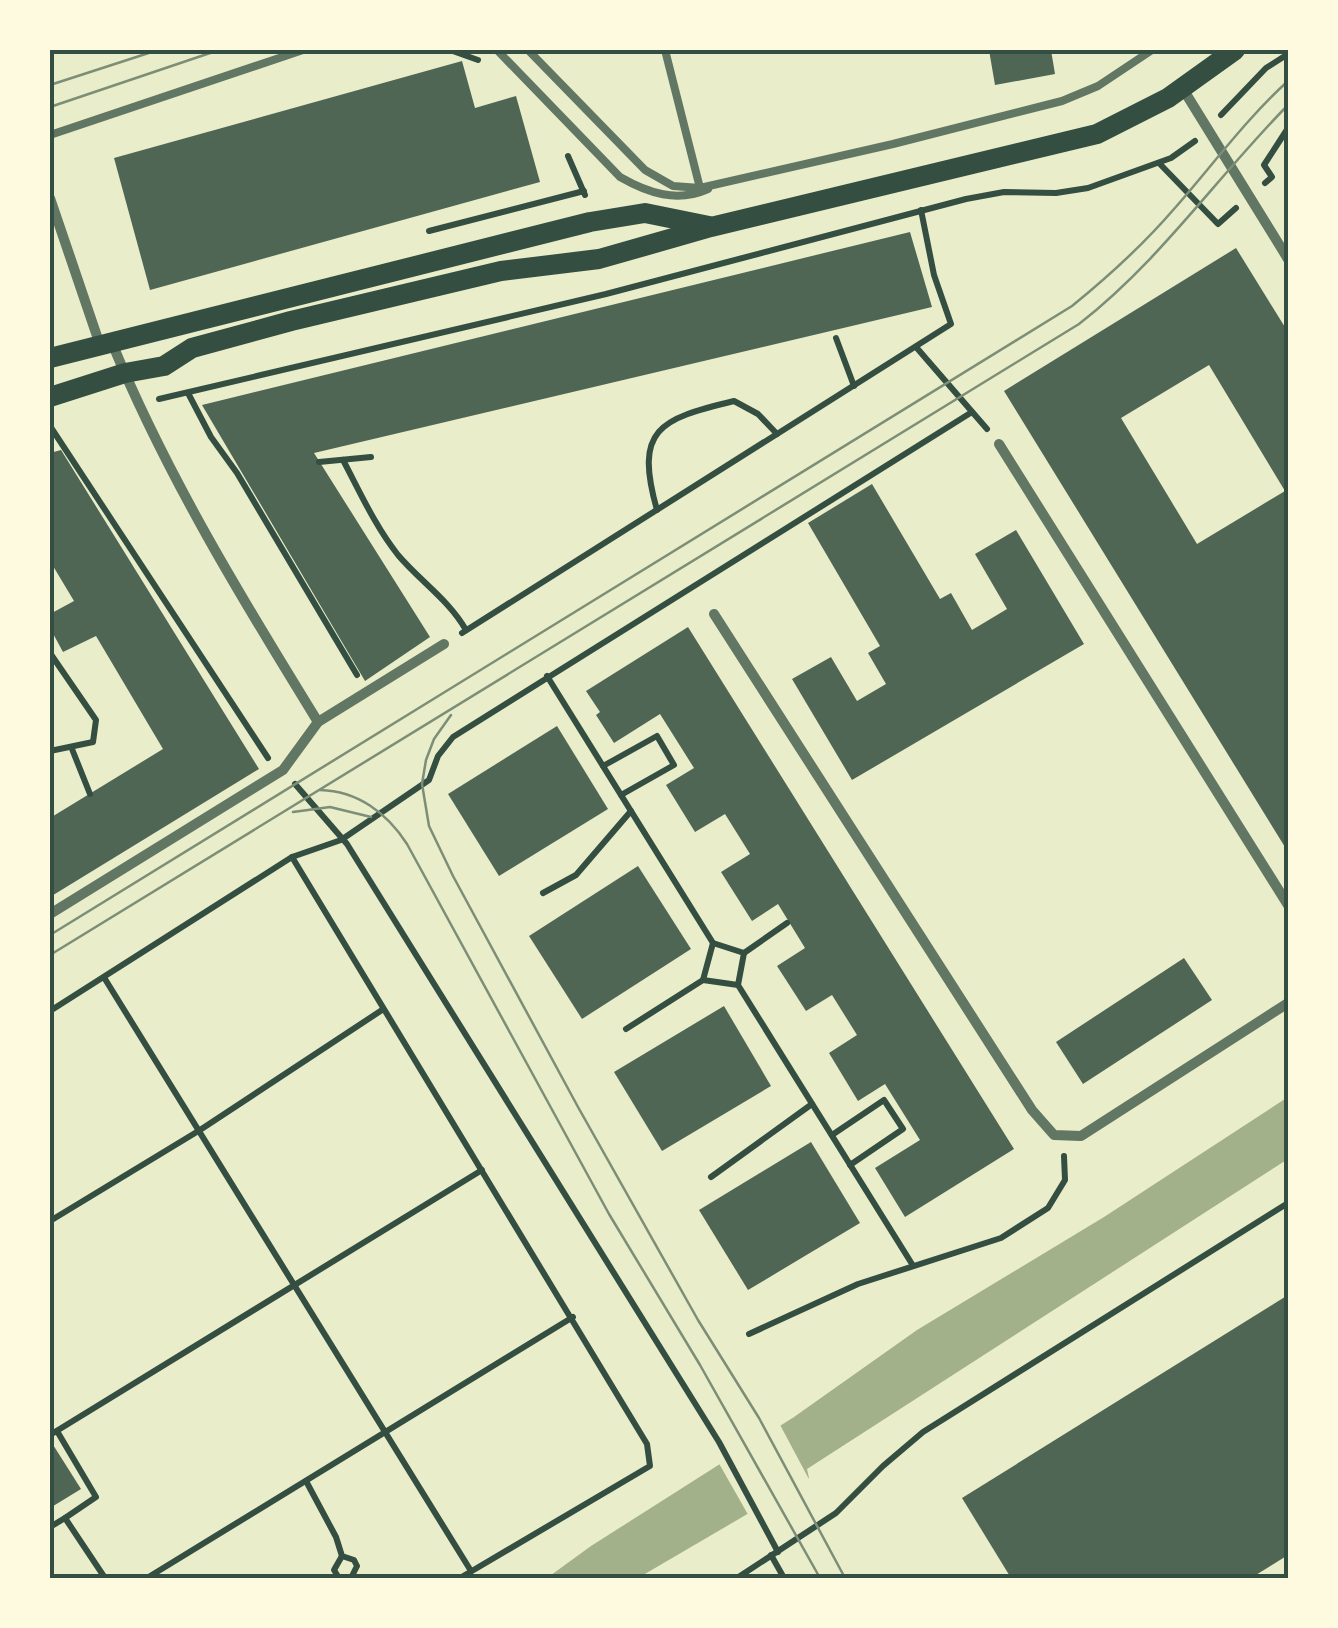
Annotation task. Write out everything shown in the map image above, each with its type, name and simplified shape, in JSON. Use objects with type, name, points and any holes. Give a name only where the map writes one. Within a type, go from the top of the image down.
[{"type":"main road","points":[[50,397],[164,366],[192,348],[292,322],[500,271],[599,258],[711,227],[1097,134],[1184,89],[1235,50]]},
{"type":"main road","points":[[50,358],[590,222],[645,213],[711,227]]},
{"type":"street","points":[[1184,89],[1288,259]]},
{"type":"street","points":[[50,198],[106,344],[125,374],[184,498],[318,722]]},
{"type":"street","points":[[1000,444],[1288,905]]},
{"type":"street","points":[[714,614],[1032,1110],[1054,1134],[1081,1136],[1103,1124],[1288,1003]]},
{"type":"street","points":[[50,914],[283,770],[318,722],[444,644]]},
{"type":"lane","points":[[50,135],[303,50]]},
{"type":"lane","points":[[497,50],[620,177],[635,186],[672,197],[692,197],[720,184]]},
{"type":"lane","points":[[528,50],[645,170],[673,186],[700,188],[1062,101],[1098,86],[1152,50]]},
{"type":"lane","points":[[665,50],[700,188]]},
{"type":"lane","points":[[1129,64],[1138,50]]},
{"type":"path","points":[[137,404],[606,294],[921,210],[1004,192],[1056,193],[1088,188],[1171,158],[1208,128],[1266,68],[1288,54]]},
{"type":"path","points":[[444,644],[951,324],[934,275],[921,210]]},
{"type":"path","points":[[836,338],[854,386]]},
{"type":"path","points":[[916,347],[1000,444]]},
{"type":"path","points":[[188,393],[210,437],[239,472],[366,692]]},
{"type":"path","points":[[657,510],[646,460],[650,442],[659,429],[734,401],[758,414],[777,434]]},
{"type":"path","points":[[50,1011],[292,857],[341,840],[429,780],[438,756],[452,737],[972,412]]},
{"type":"path","points":[[50,426],[264,755],[283,770],[341,840],[719,1442],[765,1524],[784,1578]]},
{"type":"path","points":[[320,462],[371,457]]},
{"type":"path","points":[[343,460],[372,516],[398,554],[456,612],[466,630]]},
{"type":"path","points":[[50,652],[96,720],[93,742],[50,751]]},
{"type":"path","points":[[548,676],[713,943],[744,953]]},
{"type":"path","points":[[603,766],[657,736],[674,765],[620,794]]},
{"type":"path","points":[[72,749],[90,794]]},
{"type":"path","points":[[543,893],[576,876],[631,811]]},
{"type":"path","points":[[292,857],[647,1444],[650,1466],[460,1578]]},
{"type":"path","points":[[787,923],[744,953],[738,985],[912,1264]]},
{"type":"path","points":[[703,980],[713,943]]},
{"type":"path","points":[[105,979],[472,1571]]},
{"type":"path","points":[[626,1029],[703,980],[738,985]]},
{"type":"path","points":[[50,1221],[200,1130],[382,1010]]},
{"type":"path","points":[[832,1135],[884,1100],[904,1129],[850,1164]]},
{"type":"path","points":[[712,1177],[812,1104]]},
{"type":"path","points":[[749,1334],[858,1284],[1001,1238],[1048,1208],[1065,1180],[1064,1137]]},
{"type":"path","points":[[50,1526],[96,1497],[54,1433],[482,1170]]},
{"type":"path","points":[[737,1578],[836,1513],[882,1466],[923,1432],[1288,1203]]},
{"type":"path","points":[[147,1578],[573,1317]]},
{"type":"path","points":[[306,1480],[336,1537],[342,1556],[334,1570],[340,1578]]},
{"type":"path","points":[[65,1518],[105,1578]]},
{"type":"path","points":[[342,1556],[348,1556],[357,1566],[352,1578]]},
{"type":"shaded area","points":[[1288,1097],[1288,1159],[807,1469],[809,1478],[638,1578],[547,1578],[794,1417],[917,1330],[1104,1217]]},
{"type":"pier","points":[[778,1421],[811,1483],[750,1518],[717,1460]]},
{"type":"building","points":[[989,50],[1051,50],[1055,74],[995,85]]},
{"type":"building","points":[[462,61],[475,108],[516,96],[540,182],[150,290],[114,158]]},
{"type":"building","points":[[910,232],[932,307],[314,453],[430,637],[365,681],[202,405]]},
{"type":"building","points":[[1236,248],[1288,332],[1288,852],[1004,391]],"holes":[[[1209,365],[1285,491],[1197,544],[1121,418]]]},
{"type":"building","points":[[61,450],[259,769],[50,897],[50,818],[163,749],[96,636],[63,652],[50,628],[50,614],[74,601],[50,561],[50,453]]},
{"type":"building","points":[[872,484],[940,599],[951,593],[972,630],[1007,609],[975,554],[1016,530],[1084,644],[852,780],[792,679],[831,657],[857,701],[886,684],[868,653],[880,646],[808,523]]},
{"type":"building","points":[[688,627],[1014,1149],[905,1217],[875,1168],[920,1140],[885,1084],[858,1101],[829,1053],[857,1035],[832,995],[806,1011],[777,966],[805,948],[778,904],[752,921],[721,872],[750,854],[725,814],[695,832],[666,785],[694,768],[660,714],[614,743],[586,691]]},
{"type":"building","points":[[557,726],[608,809],[499,876],[448,794]]},
{"type":"building","points":[[638,866],[691,949],[582,1019],[529,936]]},
{"type":"building","points":[[1184,958],[1212,1000],[1083,1084],[1056,1042]]},
{"type":"building","points":[[724,1006],[771,1086],[662,1151],[614,1072]]},
{"type":"building","points":[[811,1142],[860,1223],[748,1290],[699,1210]]},
{"type":"building","points":[[1288,1295],[1288,1555],[1251,1578],[1011,1578],[962,1498]]},
{"type":"building","points":[[50,1440],[81,1489],[50,1508]]},
{"type":"tram line","points":[[50,85],[158,50]]},
{"type":"tram line","points":[[50,107],[219,50]]},
{"type":"tram line","points":[[50,935],[1072,306],[1150,235],[1288,81]]},
{"type":"tram line","points":[[50,955],[1079,324],[1162,246],[1288,105]]},
{"type":"tram line","points":[[451,715],[434,739],[426,760],[422,784],[429,826],[578,1107],[698,1320],[759,1418],[845,1578]]},
{"type":"tram line","points":[[320,790],[359,799],[381,814],[407,844],[609,1214],[700,1365],[820,1578]]},
{"type":"tram line","points":[[293,812],[330,807],[371,817]]}]
